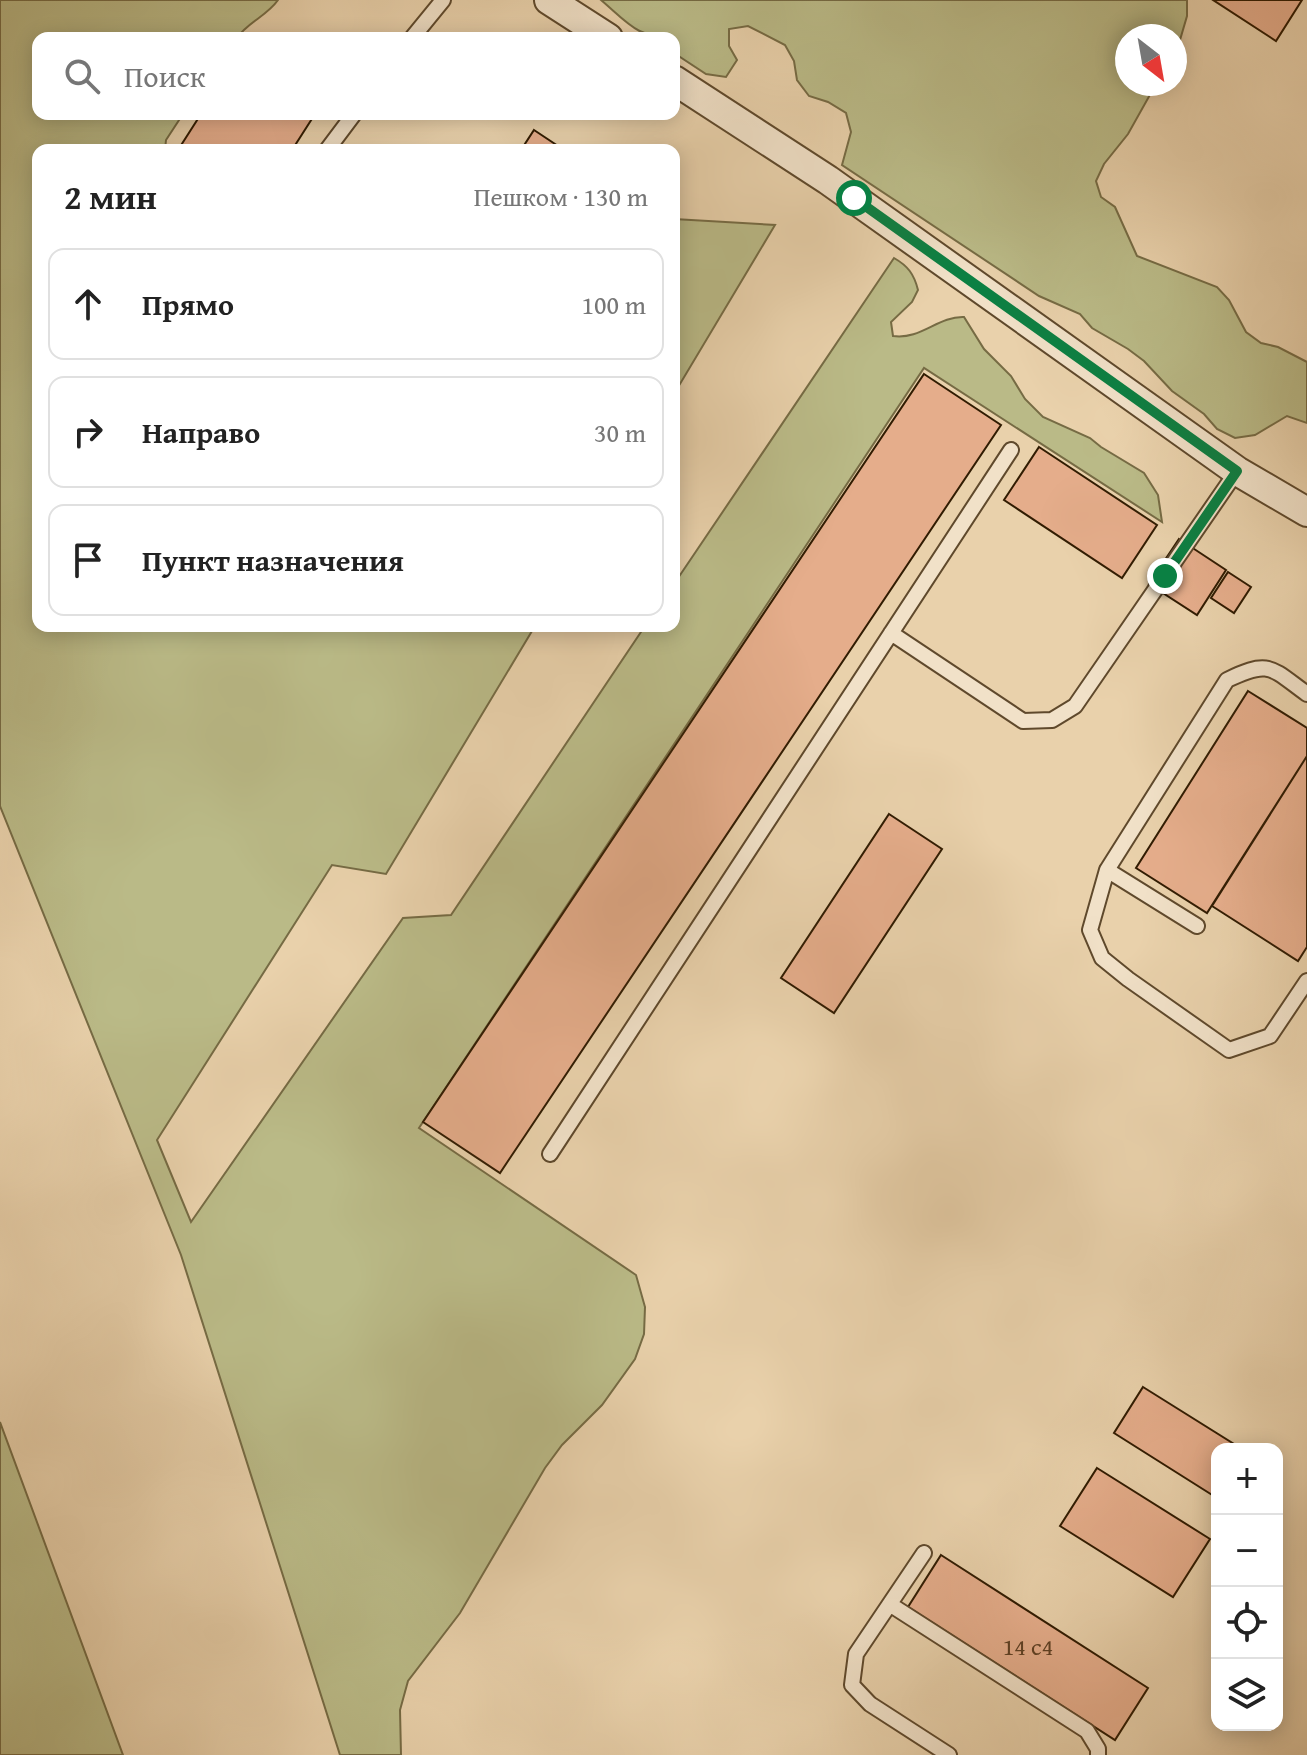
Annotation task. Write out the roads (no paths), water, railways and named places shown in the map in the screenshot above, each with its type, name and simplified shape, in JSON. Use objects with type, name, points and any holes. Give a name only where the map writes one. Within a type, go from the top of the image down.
[{"type":"street","points":[[549,0],[599,32]]},
{"type":"street","points":[[680,84],[828,180],[1237,471],[1307,512]]},
{"type":"lane","points":[[417,32],[443,0]]},
{"type":"lane","points":[[332,144],[350,120]]},
{"type":"lane","points":[[550,1154],[1011,450]]},
{"type":"lane","points":[[891,633],[1023,721],[1052,720],[1075,706],[1237,471]]},
{"type":"lane","points":[[1307,694],[1271,668],[1254,667],[1227,680],[1107,870],[1090,930],[1102,958],[1229,1050],[1270,1036],[1307,981]]},
{"type":"lane","points":[[1107,870],[1197,926]]},
{"type":"lane","points":[[924,1553],[856,1654],[852,1685],[870,1704],[949,1755]]},
{"type":"lane","points":[[891,1605],[1087,1731],[1098,1749],[1098,1755]]}]
